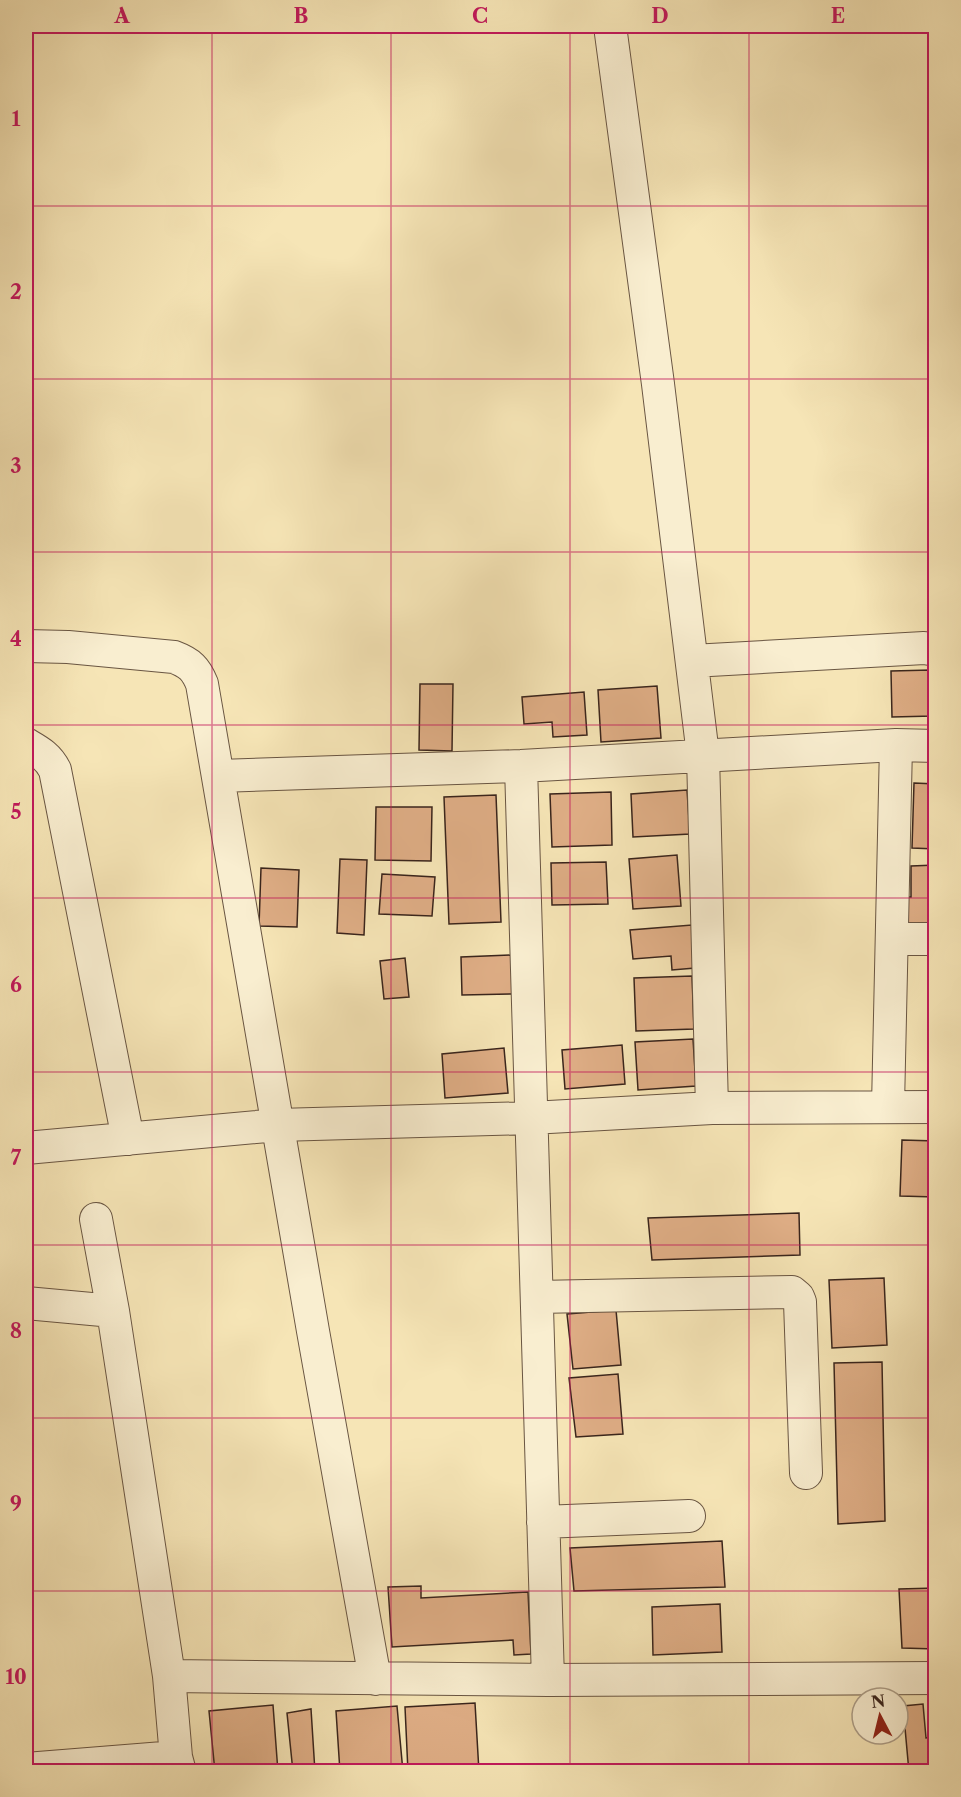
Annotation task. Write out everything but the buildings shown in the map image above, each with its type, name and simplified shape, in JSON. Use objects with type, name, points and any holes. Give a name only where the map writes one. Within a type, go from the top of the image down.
[{"type":"street","points":[[609,26],[658,384],[703,755],[712,1108]]},
{"type":"street","points":[[26,646],[68,647],[174,657],[188,662],[196,670],[202,684],[375,1679]]},
{"type":"street","points":[[692,661],[924,648],[936,650]]},
{"type":"street","points":[[26,744],[43,753],[51,761],[55,770],[128,1139]]},
{"type":"street","points":[[219,776],[521,766],[896,745],[936,746]]},
{"type":"street","points":[[888,1107],[896,745]]},
{"type":"street","points":[[521,766],[548,1680]]},
{"type":"street","points":[[892,939],[936,939]]},
{"type":"street","points":[[26,1148],[278,1125],[531,1118],[712,1108],[936,1107]]},
{"type":"street","points":[[26,1768],[178,1764],[169,1676],[114,1311],[96,1219]]},
{"type":"street","points":[[537,1297],[792,1292],[800,1302],[806,1473]]},
{"type":"street","points":[[26,1303],[114,1311]]},
{"type":"street","points":[[543,1522],[689,1516]]},
{"type":"street","points":[[169,1676],[548,1680],[936,1678]]}]
